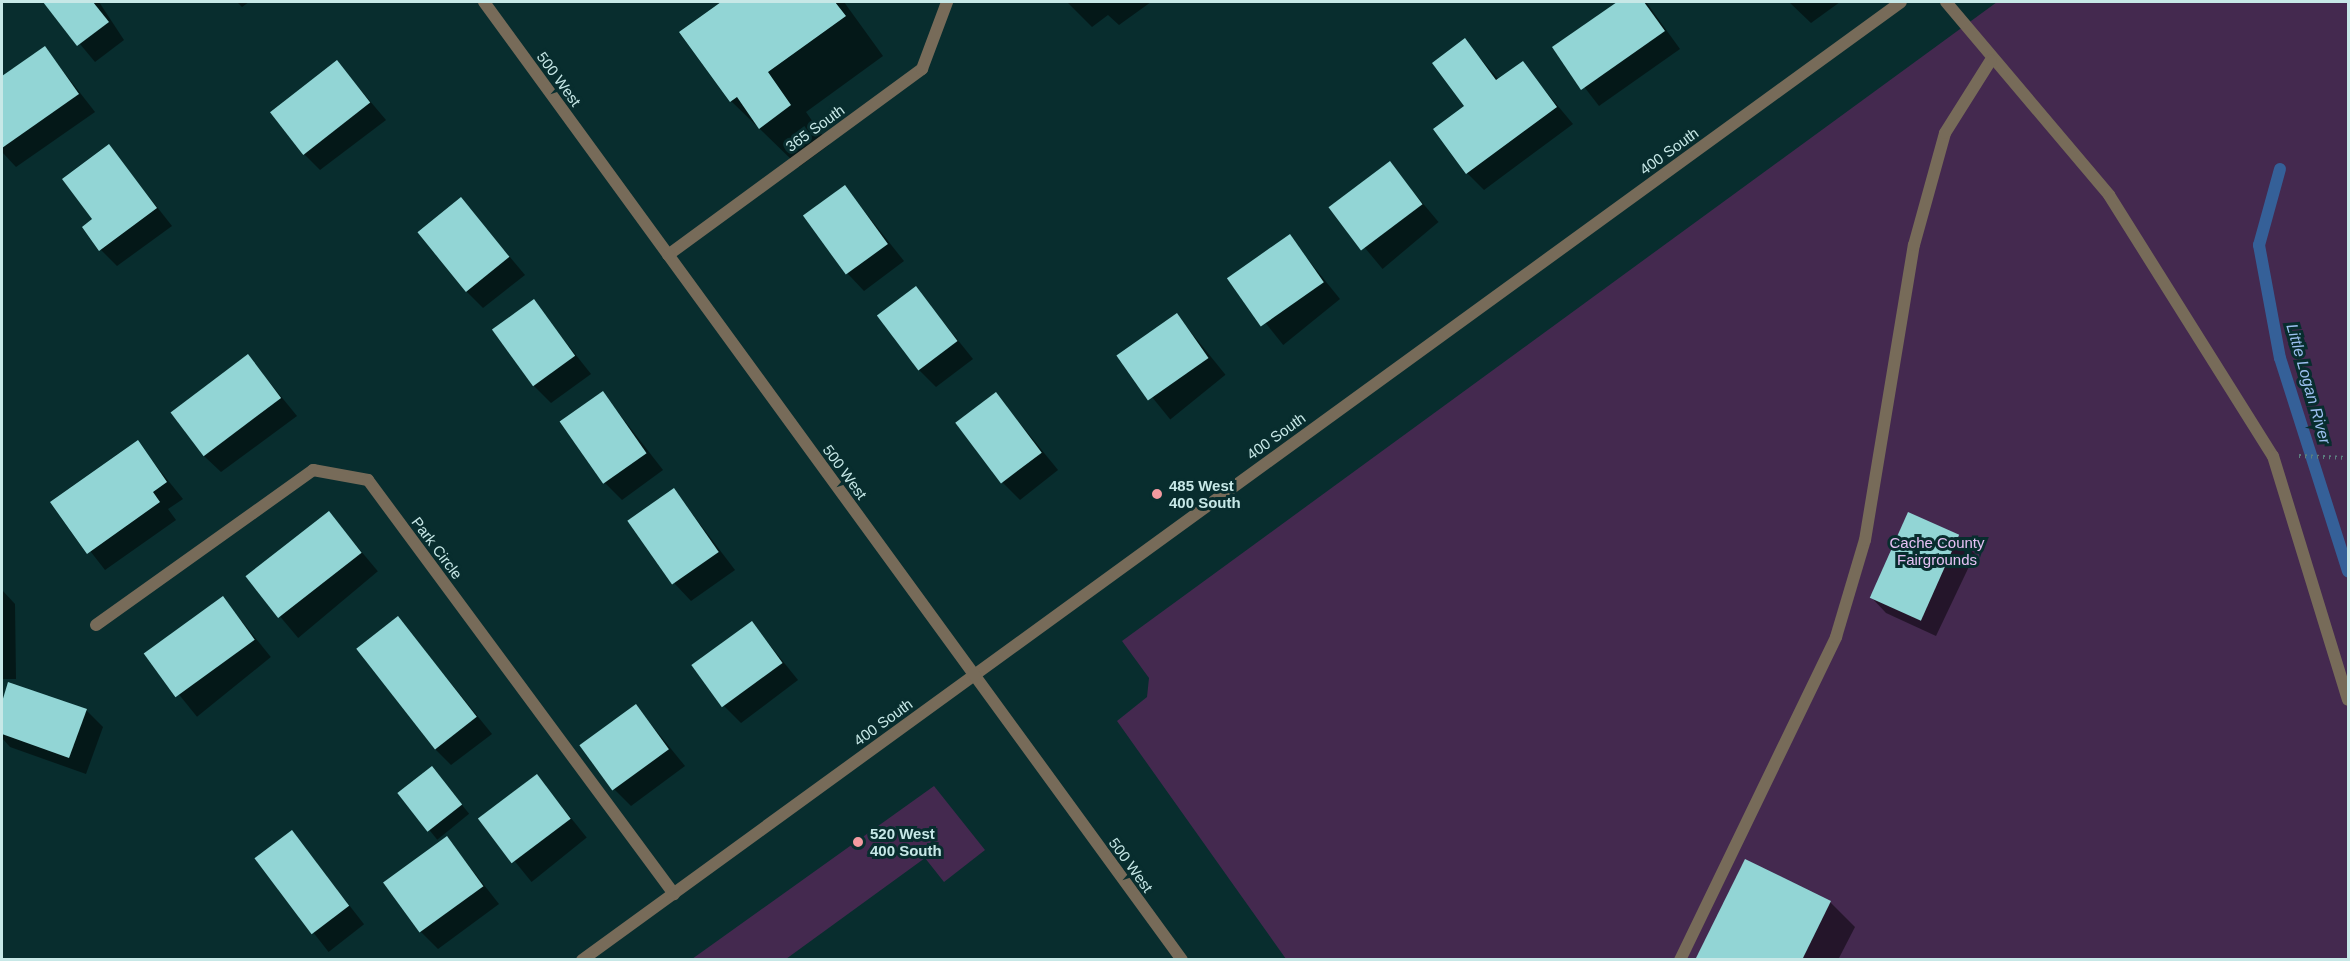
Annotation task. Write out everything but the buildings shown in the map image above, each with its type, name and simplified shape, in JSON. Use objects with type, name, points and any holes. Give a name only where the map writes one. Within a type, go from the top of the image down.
[{"type":"street","name":"500 West","points":[[484,2],[1182,960]]},
{"type":"street","name":"365 South","points":[[668,255],[922,69],[947,2]]},
{"type":"street","name":"400 South","points":[[582,960],[1900,2]]},
{"type":"street","points":[[1947,2],[1991,60],[2109,195],[2273,456],[2349,700]]},
{"type":"street","points":[[1680,960],[1836,637],[1865,540],[1914,244],[1945,132],[1991,60]]},
{"type":"street","name":"Park Circle","points":[[96,625],[313,470],[368,480],[674,894]]},
{"type":"path","points":[[2273,456],[2347,457]]},
{"type":"green space","name":"Cache County Fairgrounds","points":[[1997,2],[2348,2],[2348,959],[1286,959],[1117,721],[1147,697],[1149,678],[1122,641]]},
{"type":"green space","points":[[934,786],[985,850],[944,882],[925,858],[786,959],[692,959]]},
{"type":"waterway","name":"Little Logan River","points":[[2280,169],[2259,245],[2280,358],[2348,571]]},
{"type":"place","name":"485 West 400 South","points":[[1157,494]]},
{"type":"place","name":"520 West 400 South","points":[[858,842]]}]
